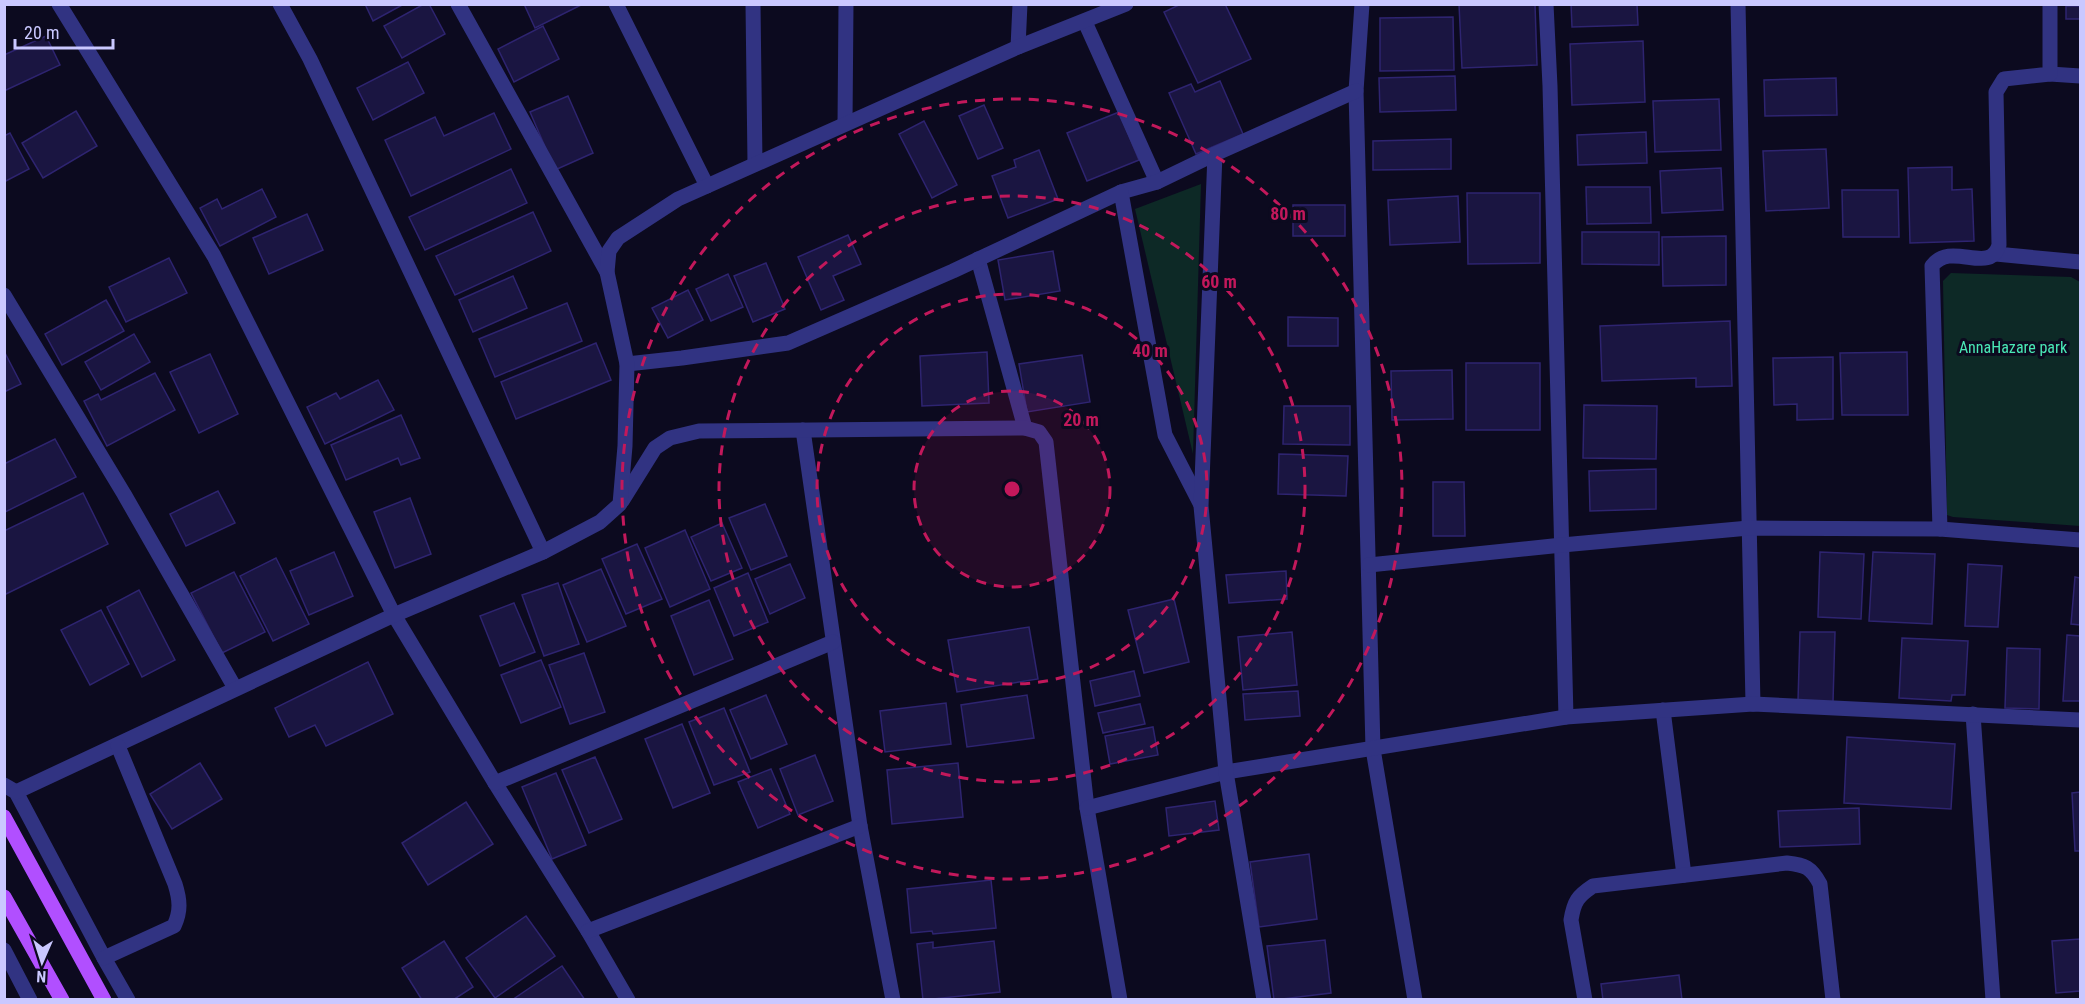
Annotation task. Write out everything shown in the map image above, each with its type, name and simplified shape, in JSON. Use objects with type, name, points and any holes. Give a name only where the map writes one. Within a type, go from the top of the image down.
[{"type":"main road","points":[[4,817],[104,999]]},
{"type":"main road","points":[[4,897],[62,999]]},
{"type":"street","points":[[58,4],[214,256],[394,615],[628,999]]},
{"type":"street","points":[[280,4],[310,59],[543,552]]},
{"type":"street","points":[[458,4],[607,272],[627,364],[625,446],[620,504]]},
{"type":"street","points":[[753,4],[755,164]]},
{"type":"street","points":[[845,124],[846,4]]},
{"type":"street","points":[[1018,47],[1020,4]]},
{"type":"street","points":[[607,272],[609,251],[618,238],[678,199],[1018,47],[1126,4]]},
{"type":"street","points":[[1362,4],[1356,91],[1374,749],[1414,999]]},
{"type":"street","points":[[1546,4],[1566,717]]},
{"type":"street","points":[[1738,4],[1753,704]]},
{"type":"street","points":[[2050,4],[2050,74]]},
{"type":"street","points":[[620,8],[707,186]]},
{"type":"street","points":[[1085,22],[1157,182]]},
{"type":"street","points":[[1940,529],[1932,266],[1944,255],[1990,258],[1996,254],[1999,245],[1996,92],[2004,79],[2050,74],[2080,76]]},
{"type":"street","points":[[627,364],[788,343],[978,259],[1121,192],[1157,182],[1356,91]]},
{"type":"street","points":[[1215,154],[1201,506],[1226,772],[1264,999]]},
{"type":"street","points":[[1121,192],[1165,435],[1201,506]]},
{"type":"street","points":[[1996,254],[2080,262]]},
{"type":"street","points":[[978,259],[1025,428]]},
{"type":"street","points":[[4,295],[124,494],[236,688]]},
{"type":"street","points":[[128,999],[10,789],[118,746],[236,688],[394,615],[543,552],[600,522],[620,504],[654,448],[670,438],[699,431],[1025,428],[1039,432],[1046,442],[1088,808],[1120,999]]},
{"type":"street","points":[[803,430],[860,826],[894,999]]},
{"type":"street","points":[[1369,565],[1562,544],[1749,528],[1940,529],[2080,540]]},
{"type":"street","points":[[495,783],[833,642]]},
{"type":"street","points":[[1088,808],[1226,772],[1566,717],[1753,704],[2080,720]]},
{"type":"street","points":[[1663,710],[1684,875]]},
{"type":"street","points":[[1973,714],[1993,999]]},
{"type":"street","points":[[104,958],[174,926],[179,916],[180,903],[175,884],[118,746]]},
{"type":"street","points":[[588,931],[860,826]]},
{"type":"street","points":[[1585,999],[1571,920],[1573,907],[1579,895],[1593,886],[1787,863],[1803,865],[1815,874],[1820,885],[1833,999]]},
{"type":"street","points":[[4,950],[30,999]]},
{"type":"green space","points":[[1201,184],[1193,454],[1135,209]]},
{"type":"green space","name":"AnnaHazare park","points":[[1951,273],[2071,277],[2080,282],[2080,526],[1947,515],[1943,281]]},
{"type":"building","points":[[365,4],[404,4],[373,21]]},
{"type":"building","points":[[424,4],[429,4],[445,34],[402,58],[384,26]]},
{"type":"building","points":[[524,4],[583,4],[535,28]]},
{"type":"building","points":[[1181,4],[1225,4],[1251,59],[1198,83],[1164,12]]},
{"type":"building","points":[[1459,4],[1535,4],[1537,65],[1462,68]]},
{"type":"building","points":[[1571,4],[1637,4],[1638,25],[1572,27]]},
{"type":"building","points":[[2066,6],[2080,6],[2080,19],[2066,19]]},
{"type":"building","points":[[1453,17],[1454,70],[1380,71],[1380,18]]},
{"type":"building","points":[[543,26],[559,59],[514,82],[498,49]]},
{"type":"building","points":[[46,36],[60,65],[4,91],[4,55]]},
{"type":"building","points":[[1643,41],[1645,102],[1572,105],[1570,44]]},
{"type":"building","points":[[408,62],[424,93],[373,120],[357,88]]},
{"type":"building","points":[[1455,76],[1456,110],[1380,112],[1379,78]]},
{"type":"building","points":[[1836,78],[1837,115],[1765,116],[1764,80]]},
{"type":"building","points":[[1220,81],[1243,134],[1196,154],[1169,93],[1191,84],[1195,92]]},
{"type":"building","points":[[568,96],[593,153],[555,170],[530,112]]},
{"type":"building","points":[[1719,99],[1721,150],[1655,152],[1653,101]]},
{"type":"building","points":[[984,105],[1003,148],[978,159],[959,116]]},
{"type":"building","points":[[76,111],[97,146],[43,178],[22,143]]},
{"type":"building","points":[[1119,112],[1139,160],[1087,181],[1067,133]]},
{"type":"building","points":[[494,113],[511,149],[411,196],[385,140],[435,117],[444,136]]},
{"type":"building","points":[[924,121],[957,185],[932,198],[899,134]]},
{"type":"building","points":[[1646,132],[1647,163],[1578,165],[1577,135]]},
{"type":"building","points":[[10,133],[29,169],[4,182],[4,136]]},
{"type":"building","points":[[1451,139],[1451,169],[1373,170],[1373,141]]},
{"type":"building","points":[[1826,149],[1829,208],[1766,211],[1763,151]]},
{"type":"building","points":[[1039,150],[1058,199],[1008,218],[992,176],[1016,167],[1014,160]]},
{"type":"building","points":[[1952,167],[1952,190],[1972,189],[1974,241],[1910,243],[1908,168]]},
{"type":"building","points":[[1721,168],[1723,210],[1662,213],[1660,171]]},
{"type":"building","points":[[511,169],[527,203],[425,250],[409,217]]},
{"type":"building","points":[[1586,187],[1650,187],[1651,223],[1587,224]]},
{"type":"building","points":[[262,189],[276,217],[220,246],[200,208],[217,199],[222,209]]},
{"type":"building","points":[[1842,190],[1898,190],[1899,237],[1843,237]]},
{"type":"building","points":[[1467,193],[1540,193],[1540,263],[1468,264]]},
{"type":"building","points":[[1458,196],[1460,242],[1390,245],[1388,200]]},
{"type":"building","points":[[1293,205],[1345,205],[1345,236],[1293,236]]},
{"type":"building","points":[[533,212],[551,251],[455,295],[436,256]]},
{"type":"building","points":[[307,214],[323,250],[269,274],[253,238]]},
{"type":"building","points":[[1582,232],[1659,232],[1659,265],[1582,264]]},
{"type":"building","points":[[848,235],[861,264],[833,276],[844,300],[821,310],[798,257]]},
{"type":"building","points":[[1726,236],[1726,285],[1663,286],[1662,237]]},
{"type":"building","points":[[1053,251],[1060,291],[1005,300],[998,260]]},
{"type":"building","points":[[169,258],[187,293],[126,322],[109,287]]},
{"type":"building","points":[[766,263],[785,309],[753,322],[734,276]]},
{"type":"building","points":[[728,274],[743,307],[711,321],[696,289]]},
{"type":"building","points":[[513,276],[527,308],[473,332],[459,300]]},
{"type":"building","points":[[688,290],[703,320],[668,338],[652,308]]},
{"type":"building","points":[[106,300],[124,331],[62,365],[45,334]]},
{"type":"building","points":[[567,303],[582,341],[495,377],[479,339]]},
{"type":"building","points":[[1288,317],[1338,318],[1338,346],[1288,346]]},
{"type":"building","points":[[1730,321],[1732,386],[1696,387],[1696,378],[1602,381],[1600,326]]},
{"type":"building","points":[[134,334],[150,362],[101,390],[85,362]]},
{"type":"building","points":[[596,343],[611,380],[516,419],[501,382]]},
{"type":"building","points":[[4,351],[21,384],[4,392]]},
{"type":"building","points":[[987,352],[989,403],[922,406],[920,356]]},
{"type":"building","points":[[1907,352],[1908,415],[1842,415],[1840,353]]},
{"type":"building","points":[[210,354],[238,414],[199,433],[170,372]]},
{"type":"building","points":[[1082,355],[1090,402],[1027,412],[1019,364]]},
{"type":"building","points":[[1833,357],[1833,419],[1797,420],[1797,404],[1774,405],[1773,358]]},
{"type":"building","points":[[1466,363],[1540,363],[1540,430],[1466,430]]},
{"type":"building","points":[[1452,370],[1453,419],[1392,420],[1391,371]]},
{"type":"building","points":[[155,373],[175,410],[107,446],[84,401],[98,394],[101,400]]},
{"type":"building","points":[[378,380],[394,410],[325,444],[307,407],[336,393],[340,399]]},
{"type":"building","points":[[1584,405],[1657,406],[1656,459],[1583,458]]},
{"type":"building","points":[[1284,406],[1350,406],[1350,445],[1283,444]]},
{"type":"building","points":[[401,415],[420,458],[401,465],[398,458],[346,480],[331,445]]},
{"type":"building","points":[[55,439],[76,477],[5,512],[4,464]]},
{"type":"building","points":[[1279,454],[1348,456],[1346,496],[1278,494]]},
{"type":"building","points":[[1656,469],[1656,509],[1590,511],[1589,471]]},
{"type":"building","points":[[1433,482],[1464,482],[1465,536],[1433,536]]},
{"type":"building","points":[[218,491],[235,523],[186,546],[170,514]]},
{"type":"building","points":[[83,493],[108,544],[4,595],[4,531]]},
{"type":"building","points":[[410,498],[431,554],[395,568],[374,512]]},
{"type":"building","points":[[765,504],[787,556],[751,570],[729,518]]},
{"type":"building","points":[[722,523],[742,568],[711,581],[691,537]]},
{"type":"building","points":[[685,530],[710,589],[670,607],[645,548]]},
{"type":"building","points":[[637,544],[662,599],[626,614],[602,559]]},
{"type":"building","points":[[334,552],[353,596],[309,615],[290,571]]},
{"type":"building","points":[[1820,552],[1864,554],[1861,619],[1818,617]]},
{"type":"building","points":[[1873,552],[1935,554],[1932,624],[1869,621]]},
{"type":"building","points":[[276,558],[309,624],[273,641],[240,576]]},
{"type":"building","points":[[790,564],[805,598],[770,614],[755,579]]},
{"type":"building","points":[[1968,564],[2002,566],[1998,627],[1965,626]]},
{"type":"building","points":[[601,569],[626,626],[587,642],[563,585]]},
{"type":"building","points":[[1286,571],[1287,599],[1229,603],[1226,575]]},
{"type":"building","points":[[234,572],[265,632],[222,653],[191,593]]},
{"type":"building","points":[[748,573],[768,622],[734,636],[714,588]]},
{"type":"building","points":[[2075,577],[2080,578],[2080,625],[2071,624]]},
{"type":"building","points":[[558,583],[579,644],[544,656],[522,595]]},
{"type":"building","points":[[139,590],[175,660],[142,677],[107,607]]},
{"type":"building","points":[[1174,599],[1189,662],[1144,673],[1128,610]]},
{"type":"building","points":[[709,600],[733,659],[694,675],[671,616]]},
{"type":"building","points":[[514,603],[535,652],[500,666],[480,616]]},
{"type":"building","points":[[101,610],[129,664],[90,685],[61,630]]},
{"type":"building","points":[[1029,627],[1038,679],[957,692],[948,640]]},
{"type":"building","points":[[1292,632],[1297,685],[1243,690],[1238,637]]},
{"type":"building","points":[[1800,632],[1835,632],[1833,702],[1798,701]]},
{"type":"building","points":[[2067,635],[2080,636],[2080,701],[2063,701]]},
{"type":"building","points":[[1902,638],[1968,641],[1965,695],[1952,695],[1951,701],[1899,698]]},
{"type":"building","points":[[2007,648],[2040,649],[2039,709],[2005,708]]},
{"type":"building","points":[[584,653],[605,712],[570,724],[549,665]]},
{"type":"building","points":[[541,660],[561,707],[521,723],[501,675]]},
{"type":"building","points":[[368,662],[393,714],[326,746],[315,725],[289,737],[275,708]]},
{"type":"building","points":[[1134,671],[1140,696],[1095,706],[1090,681]]},
{"type":"building","points":[[1298,691],[1300,716],[1245,720],[1243,694]]},
{"type":"building","points":[[766,695],[787,744],[751,759],[730,710]]},
{"type":"building","points":[[1027,695],[1034,738],[967,747],[961,705]]},
{"type":"building","points":[[946,703],[951,744],[885,752],[880,711]]},
{"type":"building","points":[[1140,704],[1145,724],[1103,733],[1098,713]]},
{"type":"building","points":[[724,708],[750,772],[714,785],[689,722]]},
{"type":"building","points":[[682,724],[710,793],[673,808],[645,739]]},
{"type":"building","points":[[1153,727],[1158,755],[1110,764],[1105,736]]},
{"type":"building","points":[[1847,737],[1955,744],[1951,809],[1844,803]]},
{"type":"building","points":[[815,755],[833,801],[798,815],[780,769]]},
{"type":"building","points":[[595,757],[622,819],[589,833],[562,770]]},
{"type":"building","points":[[200,763],[222,799],[172,829],[150,794]]},
{"type":"building","points":[[958,763],[963,817],[892,824],[887,770]]},
{"type":"building","points":[[771,769],[790,814],[758,828],[738,782]]},
{"type":"building","points":[[556,773],[586,845],[552,859],[522,787]]},
{"type":"building","points":[[2080,792],[2080,851],[2075,851],[2072,793]]},
{"type":"building","points":[[1215,801],[1219,830],[1169,836],[1166,808]]},
{"type":"building","points":[[466,802],[493,844],[428,885],[402,843]]},
{"type":"building","points":[[1859,808],[1860,844],[1780,847],[1778,811]]},
{"type":"building","points":[[1309,854],[1317,919],[1259,927],[1250,862]]},
{"type":"building","points":[[991,880],[996,928],[933,934],[932,931],[911,933],[907,889]]},
{"type":"building","points":[[526,916],[555,956],[495,998],[466,958]]},
{"type":"building","points":[[2080,939],[2080,991],[2056,993],[2052,941]]},
{"type":"building","points":[[1325,940],[1331,993],[1274,1000],[1267,946]]},
{"type":"building","points":[[444,941],[473,987],[453,1000],[422,1000],[402,968]]},
{"type":"building","points":[[994,941],[1000,992],[923,1000],[917,944],[933,942],[933,948]]},
{"type":"building","points":[[562,966],[585,1000],[512,1000]]},
{"type":"building","points":[[1679,975],[1682,1000],[1603,1000],[1601,984]]}]
